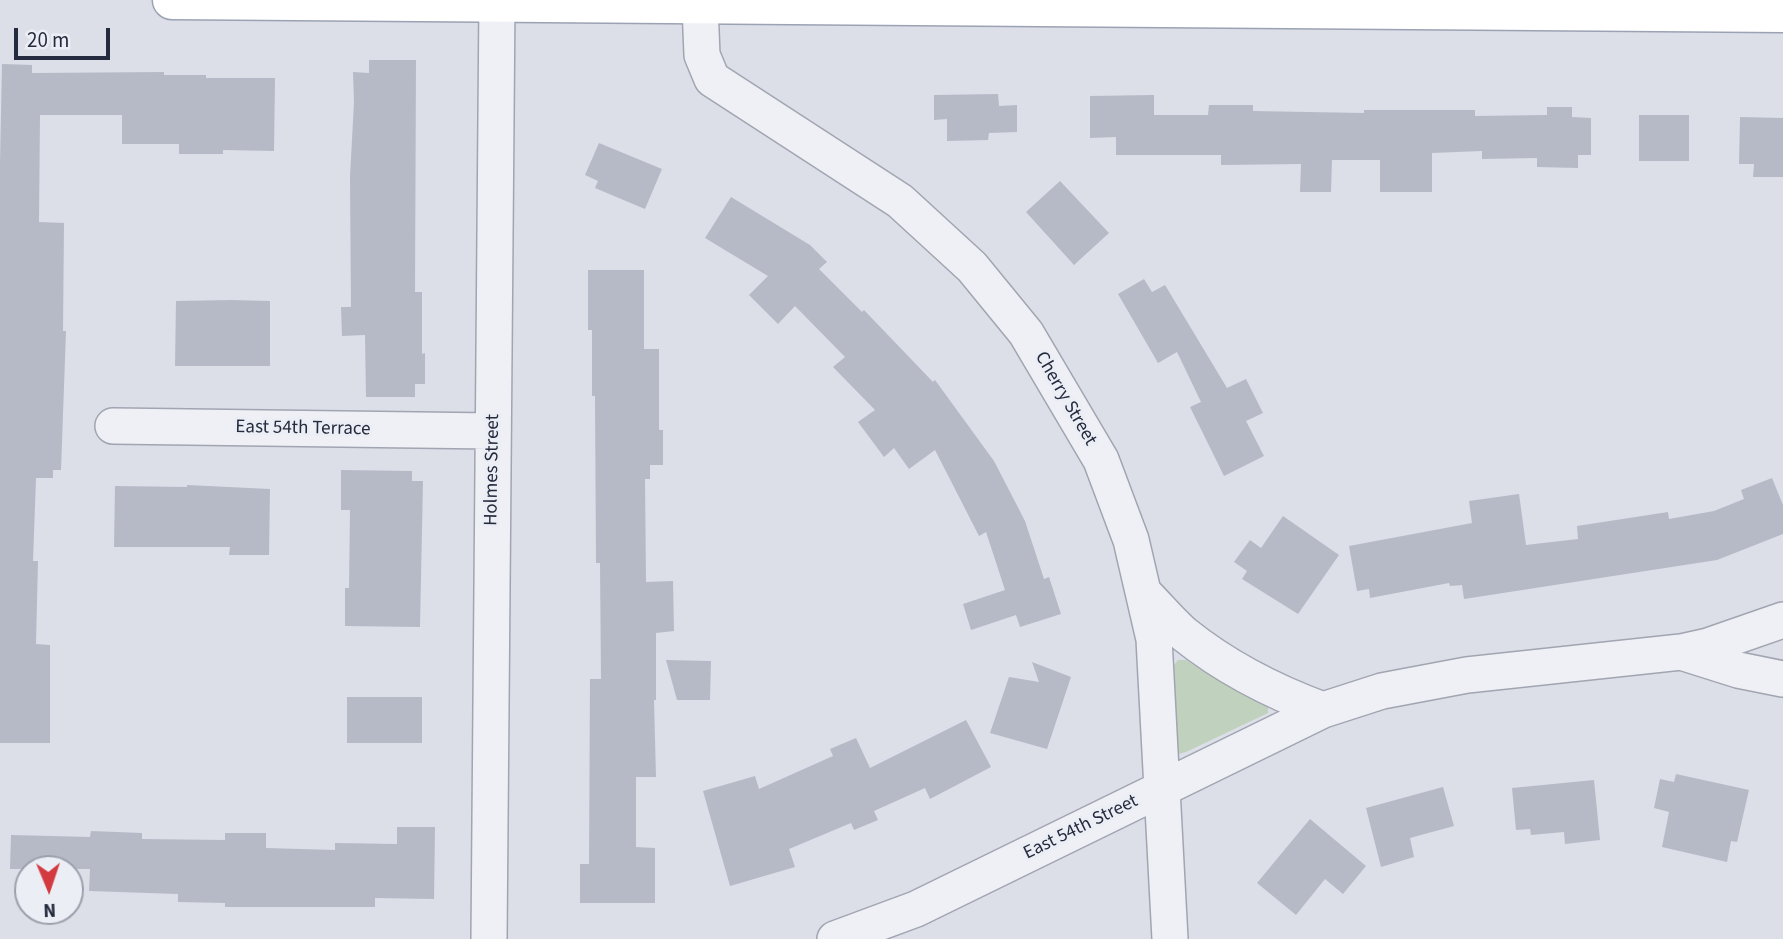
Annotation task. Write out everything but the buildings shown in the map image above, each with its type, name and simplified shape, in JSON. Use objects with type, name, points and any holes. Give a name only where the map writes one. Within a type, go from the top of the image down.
[{"type":"main road","points":[[172,0],[1783,13]]},
{"type":"street","name":"Holmes Street","points":[[489,939],[497,2]]},
{"type":"street","name":"Cherry Street","points":[[700,6],[702,55],[712,79],[900,201],[972,267],[1026,333],[1101,460],[1131,540],[1154,639],[1170,939]]},
{"type":"street","name":"East 54th Terrace","points":[[113,426],[493,431]]},
{"type":"street","points":[[1145,594],[1182,632],[1218,660],[1295,700],[1323,710]]},
{"type":"street","name":"East 54th Street","points":[[835,939],[916,909],[1323,710],[1382,691],[1467,675],[1681,652],[1708,646],[1783,620]]},
{"type":"street","name":"East 54th Street","points":[[1681,652],[1738,670],[1783,679]]},
{"type":"green space","points":[[1178,660],[1186,660],[1261,701],[1268,706],[1268,713],[1178,754],[1174,665]]}]
